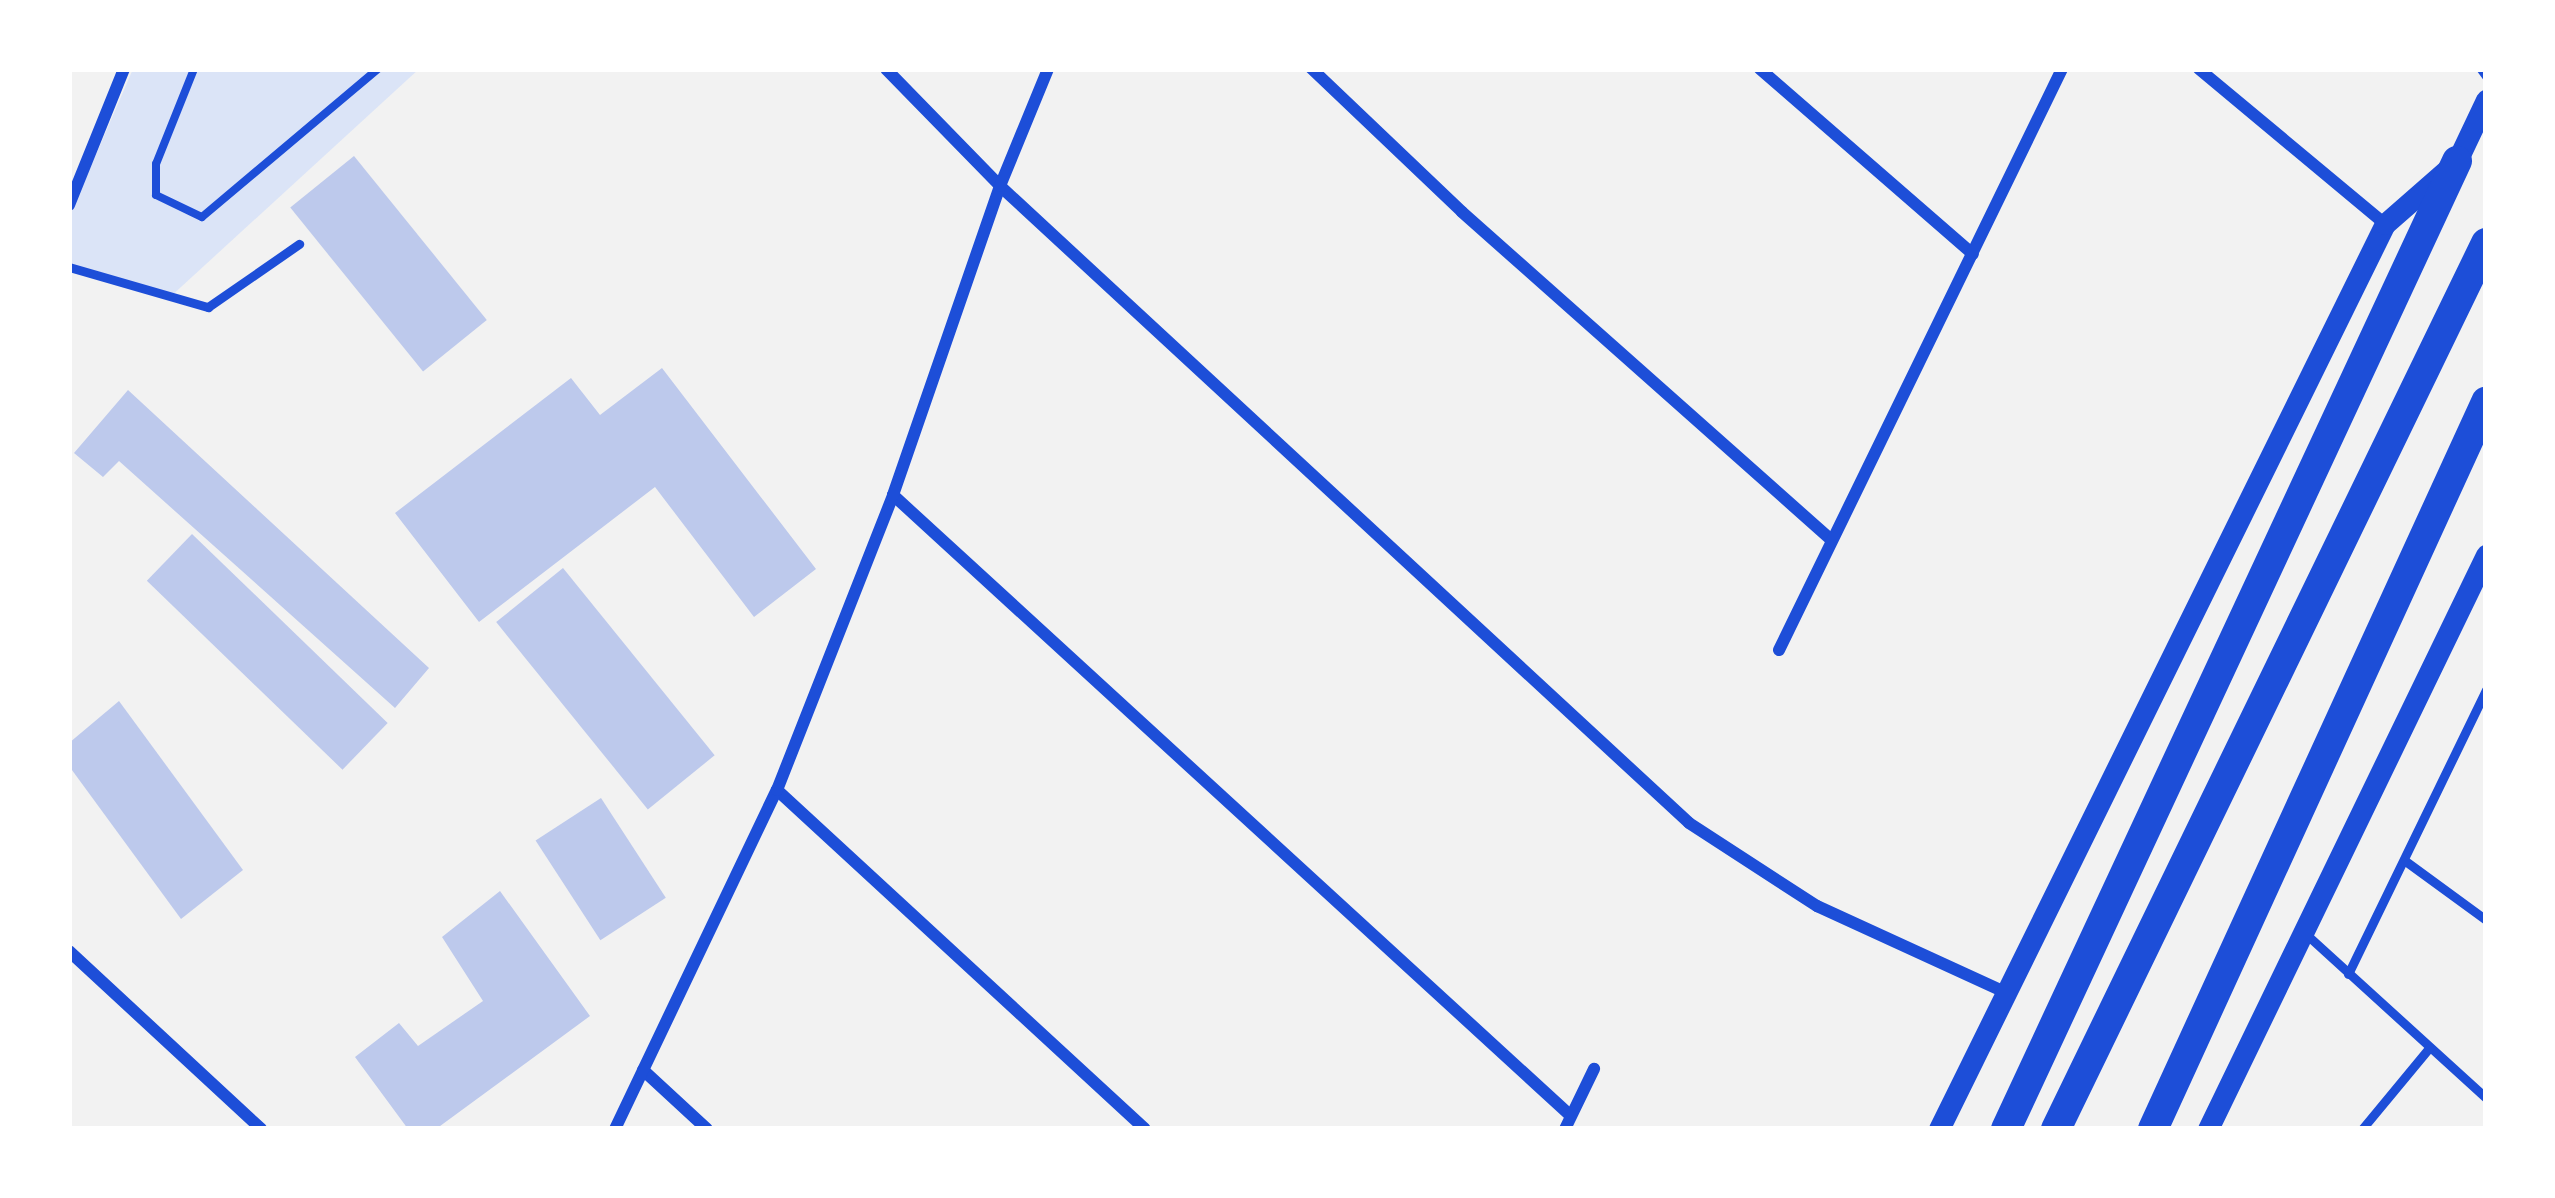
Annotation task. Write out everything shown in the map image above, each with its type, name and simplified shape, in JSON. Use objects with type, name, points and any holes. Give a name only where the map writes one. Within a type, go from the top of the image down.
[{"type":"main road","points":[[2006,1129],[2457,161]]},
{"type":"main road","points":[[2056,1129],[2486,243]]},
{"type":"main road","points":[[2153,1129],[2486,402]]},
{"type":"street","points":[[69,206],[124,69]]},
{"type":"street","points":[[886,69],[1000,186],[1689,823],[1816,906],[2005,992]]},
{"type":"street","points":[[615,1129],[777,790],[893,495],[1000,186],[1048,69]]},
{"type":"street","points":[[1312,69],[1480,227],[1831,540]]},
{"type":"street","points":[[1760,69],[1973,254]]},
{"type":"street","points":[[1779,650],[2062,69]]},
{"type":"street","points":[[2199,69],[2385,224]]},
{"type":"street","points":[[1939,1129],[2385,224],[2457,161],[2486,100]]},
{"type":"street","points":[[893,495],[1568,1122],[1594,1069]]},
{"type":"street","points":[[2208,1129],[2307,935],[2486,555]]},
{"type":"street","points":[[777,790],[1145,1129]]},
{"type":"street","points":[[69,951],[261,1129]]},
{"type":"street","points":[[643,1070],[707,1129]]},
{"type":"lane","points":[[69,267],[208,307],[299,244]]},
{"type":"lane","points":[[2348,974],[2486,690]]},
{"type":"lane","points":[[2404,860],[2486,920]]},
{"type":"lane","points":[[2307,935],[2486,1099]]},
{"type":"lane","points":[[2362,1129],[2429,1048]]},
{"type":"path","points":[[194,69],[156,164],[156,195],[202,217],[378,69]]},
{"type":"shaded area","points":[[133,69],[419,69],[169,298],[69,266],[69,217]]},
{"type":"building","points":[[354,156],[487,320],[423,372],[290,208]]},
{"type":"building","points":[[662,368],[816,569],[754,617],[655,487],[479,622],[395,513],[571,378],[600,415]]},
{"type":"building","points":[[128,390],[429,668],[395,708],[119,461],[103,477],[74,453]]},
{"type":"building","points":[[192,534],[388,723],[343,770],[147,581]]},
{"type":"building","points":[[563,568],[715,755],[648,809],[496,622]]},
{"type":"building","points":[[119,701],[243,870],[181,919],[69,766],[69,743]]},
{"type":"building","points":[[601,798],[666,898],[600,940],[536,840]]},
{"type":"building","points":[[500,891],[590,1016],[436,1129],[408,1129],[355,1057],[399,1023],[418,1046],[483,1001],[442,937]]}]
